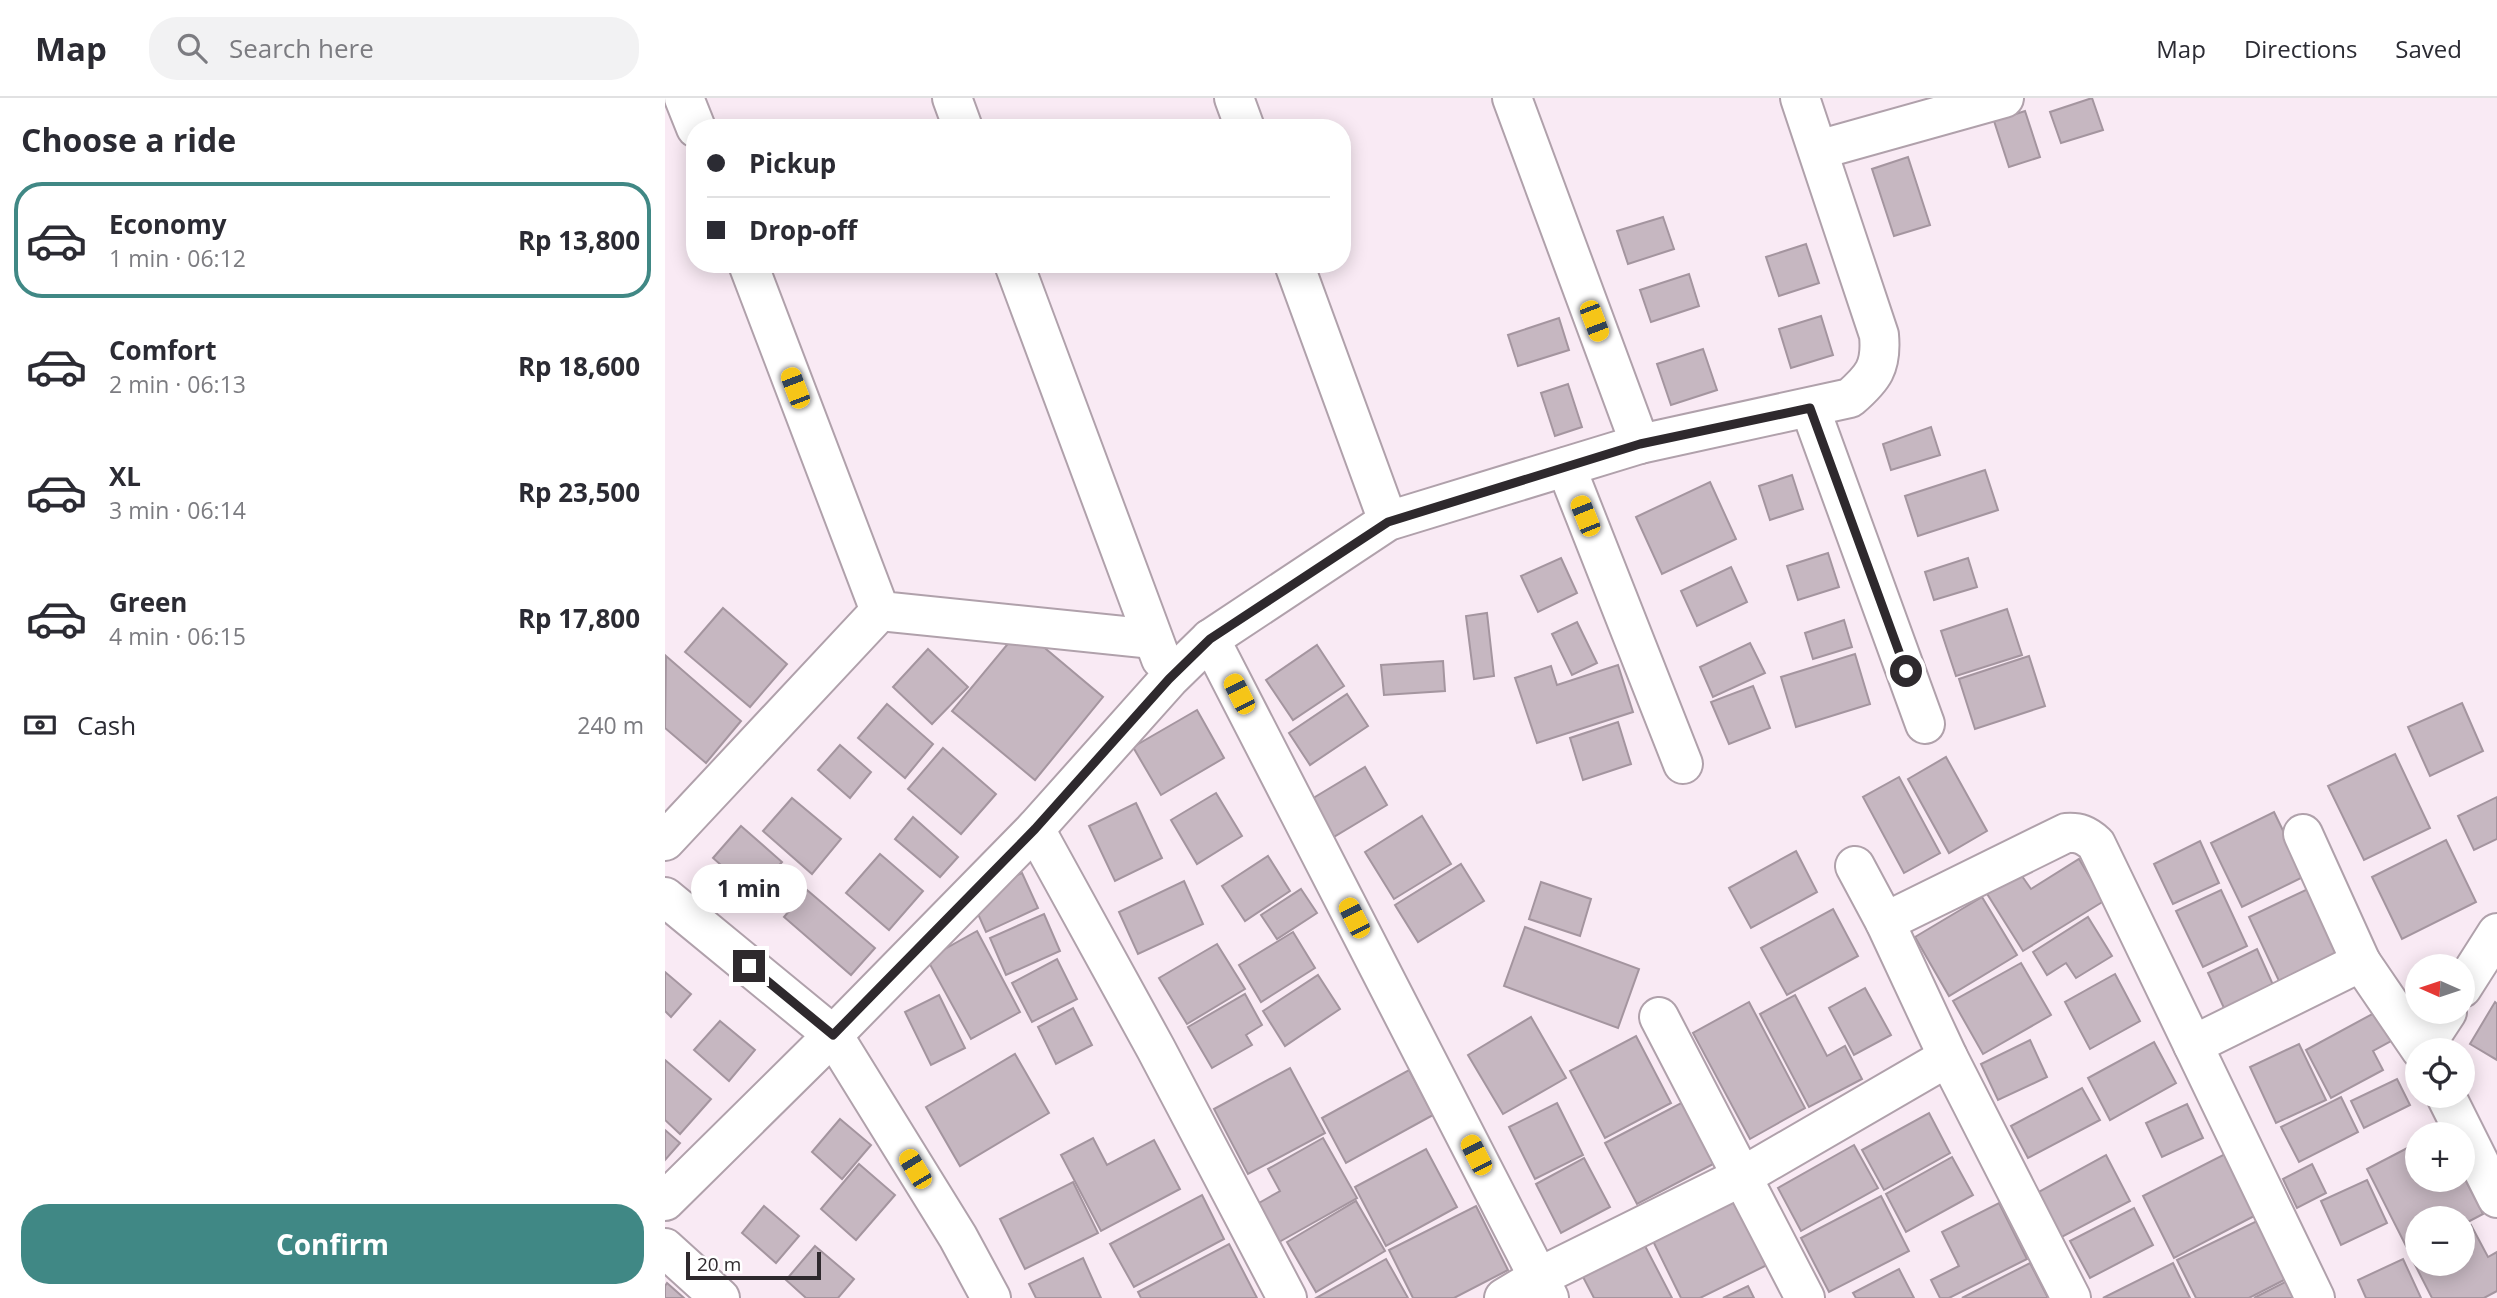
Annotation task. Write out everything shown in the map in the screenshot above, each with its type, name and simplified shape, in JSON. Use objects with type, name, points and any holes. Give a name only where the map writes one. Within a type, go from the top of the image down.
[{"type":"street","points":[[684,98],[692,119]]},
{"type":"street","points":[[952,98],[960,119]]},
{"type":"street","points":[[1234,98],[1242,119]]},
{"type":"street","points":[[1512,98],[1640,444]]},
{"type":"street","points":[[665,1201],[1035,829],[1169,679],[1210,639],[1388,522],[1640,444],[1850,398],[1875,373],[1881,354],[1879,335],[1800,98]]},
{"type":"street","points":[[1818,150],[2004,98]]},
{"type":"street","points":[[751,273],[880,611]]},
{"type":"street","points":[[1017,273],[1169,679]]},
{"type":"street","points":[[1297,273],[1388,522]]},
{"type":"street","points":[[1810,408],[1925,724]]},
{"type":"street","points":[[1566,467],[1683,764]]},
{"type":"street","points":[[880,611],[1153,639]]},
{"type":"street","points":[[665,841],[880,611]]},
{"type":"street","points":[[1210,639],[1544,1287]]},
{"type":"street","points":[[1035,829],[1156,1049],[1287,1298]]},
{"type":"street","points":[[1885,922],[2066,834],[2077,833],[2088,837],[2096,844],[2315,1298]]},
{"type":"street","points":[[2303,834],[2361,962],[2413,1038]]},
{"type":"street","points":[[1855,866],[1885,922],[1948,1057],[2071,1298]]},
{"type":"street","points":[[665,897],[833,1035],[958,1237],[991,1298]]},
{"type":"street","points":[[2475,968],[2497,933]]},
{"type":"street","points":[[2193,1045],[2361,962]]},
{"type":"street","points":[[1659,1017],[1744,1176],[1805,1298]]},
{"type":"street","points":[[1504,1298],[1544,1287],[1744,1176],[1948,1057]]},
{"type":"street","points":[[2452,1108],[2497,1198]]},
{"type":"street","points":[[2464,1108],[2497,1130]]},
{"type":"street","points":[[665,1248],[720,1298]]},
{"type":"building","points":[[2092,98],[2103,130],[2061,143],[2050,112]]},
{"type":"building","points":[[2025,111],[2040,157],[2009,167],[1994,121]]},
{"type":"building","points":[[1908,157],[1930,225],[1894,236],[1872,169]]},
{"type":"building","points":[[1663,217],[1674,249],[1628,264],[1617,231]]},
{"type":"building","points":[[1806,244],[1819,283],[1779,296],[1766,257]]},
{"type":"building","points":[[1689,274],[1699,306],[1651,322],[1640,290]]},
{"type":"building","points":[[1821,316],[1833,355],[1791,368],[1779,329]]},
{"type":"building","points":[[1559,318],[1569,350],[1518,366],[1508,335]]},
{"type":"building","points":[[1703,349],[1717,390],[1671,405],[1657,364]]},
{"type":"building","points":[[1568,384],[1582,427],[1555,436],[1541,393]]},
{"type":"building","points":[[1931,427],[1940,455],[1891,470],[1883,444]]},
{"type":"building","points":[[1985,470],[1998,510],[1918,536],[1905,496]]},
{"type":"building","points":[[1792,475],[1803,509],[1770,520],[1759,486]]},
{"type":"building","points":[[1710,482],[1736,539],[1662,574],[1636,517]]},
{"type":"building","points":[[1828,553],[1839,587],[1798,600],[1787,566]]},
{"type":"building","points":[[1561,558],[1577,593],[1538,612],[1521,576]]},
{"type":"building","points":[[1968,558],[1977,587],[1934,600],[1925,572]]},
{"type":"building","points":[[1731,567],[1747,602],[1697,626],[1681,591]]},
{"type":"building","points":[[723,608],[787,664],[750,707],[685,652]]},
{"type":"building","points":[[2007,609],[2022,655],[1956,676],[1941,631]]},
{"type":"building","points":[[1487,613],[1494,676],[1474,679],[1466,616]]},
{"type":"building","points":[[1844,620],[1852,647],[1813,659],[1805,633]]},
{"type":"building","points":[[1577,622],[1597,663],[1572,675],[1552,634]]},
{"type":"building","points":[[1021,628],[1103,697],[1035,780],[952,711]]},
{"type":"building","points":[[1750,643],[1765,673],[1713,697],[1700,667]]},
{"type":"building","points":[[1317,645],[1344,686],[1293,720],[1266,680]]},
{"type":"building","points":[[928,649],[968,687],[932,724],[893,687]]},
{"type":"building","points":[[1855,654],[1870,704],[1796,727],[1781,677]]},
{"type":"building","points":[[666,656],[741,721],[706,763],[665,728]]},
{"type":"building","points":[[2029,656],[2045,706],[1975,729],[1959,679]]},
{"type":"building","points":[[1443,661],[1445,691],[1384,695],[1381,665]]},
{"type":"building","points":[[1618,665],[1633,712],[1537,743],[1515,678],[1551,666],[1557,685]]},
{"type":"building","points":[[1753,686],[1770,728],[1729,744],[1711,702]]},
{"type":"building","points":[[1347,694],[1368,726],[1310,765],[1289,733]]},
{"type":"building","points":[[2462,703],[2483,751],[2430,776],[2408,727]]},
{"type":"building","points":[[887,704],[933,744],[905,778],[858,738]]},
{"type":"building","points":[[1197,710],[1224,758],[1161,795],[1133,747]]},
{"type":"building","points":[[1618,722],[1631,764],[1583,780],[1570,738]]},
{"type":"building","points":[[840,745],[871,772],[850,798],[818,770]]},
{"type":"building","points":[[943,748],[996,794],[961,834],[908,789]]},
{"type":"building","points":[[2395,754],[2430,828],[2364,860],[2328,786]]},
{"type":"building","points":[[1946,757],[1987,831],[1949,853],[1908,779]]},
{"type":"building","points":[[1365,767],[1387,805],[1327,841],[1305,803]]},
{"type":"building","points":[[1899,777],[1940,853],[1904,873],[1863,797]]},
{"type":"building","points":[[1216,793],[1242,836],[1197,864],[1171,820]]},
{"type":"building","points":[[2497,797],[2497,839],[2474,850],[2458,816]]},
{"type":"building","points":[[792,798],[841,839],[812,874],[763,831]]},
{"type":"building","points":[[1136,803],[1162,858],[1115,881],[1089,826]]},
{"type":"building","points":[[2274,812],[2305,876],[2242,907],[2211,843]]},
{"type":"building","points":[[1422,816],[1451,864],[1394,899],[1365,852]]},
{"type":"building","points":[[913,817],[958,857],[940,877],[895,839]]},
{"type":"building","points":[[741,826],[782,862],[754,894],[713,858]]},
{"type":"building","points":[[2446,840],[2476,902],[2402,939],[2372,877]]},
{"type":"building","points":[[2200,841],[2219,883],[2173,904],[2154,864]]},
{"type":"building","points":[[1796,851],[1817,892],[1751,928],[1729,888]]},
{"type":"building","points":[[880,854],[923,891],[889,930],[846,893]]},
{"type":"building","points":[[1268,856],[1290,891],[1245,921],[1222,886]]},
{"type":"building","points":[[2079,859],[2104,901],[2023,951],[1984,889],[2017,869],[2031,889]]},
{"type":"building","points":[[1461,864],[1484,901],[1418,942],[1395,905]]},
{"type":"building","points":[[1022,873],[1038,908],[986,932],[970,896]]},
{"type":"building","points":[[1184,881],[1203,924],[1138,954],[1119,912]]},
{"type":"building","points":[[1541,882],[1591,899],[1580,936],[1529,919]]},
{"type":"building","points":[[2310,888],[2340,952],[2279,981],[2249,917]]},
{"type":"building","points":[[1301,889],[1317,913],[1277,939],[1261,915]]},
{"type":"building","points":[[807,890],[875,948],[851,975],[784,917]]},
{"type":"building","points":[[2221,890],[2247,946],[2203,967],[2176,911]]},
{"type":"building","points":[[1982,897],[2017,955],[1949,996],[1915,937]]},
{"type":"building","points":[[1833,909],[1858,956],[1787,995],[1761,948]]},
{"type":"building","points":[[1044,914],[1060,951],[1006,975],[990,938]]},
{"type":"building","points":[[2088,917],[2112,956],[2076,978],[2066,963],[2047,975],[2033,952]]},
{"type":"building","points":[[1525,927],[1639,969],[1618,1028],[1504,986]]},
{"type":"building","points":[[977,931],[1020,1012],[971,1039],[927,959]]},
{"type":"building","points":[[1293,932],[1315,968],[1261,1002],[1239,965]]},
{"type":"building","points":[[1217,944],[1245,989],[1187,1024],[1159,978]]},
{"type":"building","points":[[2257,949],[2278,996],[2229,1019],[2208,973]]},
{"type":"building","points":[[1057,959],[1077,999],[1032,1022],[1012,983]]},
{"type":"building","points":[[2021,963],[2051,1015],[1983,1054],[1953,1001]]},
{"type":"building","points":[[665,972],[691,994],[671,1017],[665,1011]]},
{"type":"building","points":[[2115,974],[2140,1021],[2090,1049],[2065,1002]]},
{"type":"building","points":[[1318,975],[1340,1009],[1285,1046],[1263,1011]]},
{"type":"building","points":[[1865,988],[1891,1035],[1854,1055],[1829,1008]]},
{"type":"building","points":[[1245,994],[1262,1025],[1246,1035],[1252,1045],[1212,1068],[1188,1027]]},
{"type":"building","points":[[939,995],[965,1048],[931,1065],[905,1012]]},
{"type":"building","points":[[1795,995],[1827,1056],[1845,1046],[1862,1079],[1809,1107],[1760,1014]]},
{"type":"building","points":[[1749,1002],[1805,1108],[1750,1139],[1693,1033]]},
{"type":"building","points":[[2495,1002],[2497,1060],[2475,1047],[2474,1038]]},
{"type":"building","points":[[1073,1008],[1092,1045],[1056,1064],[1038,1027]]},
{"type":"building","points":[[2376,1012],[2391,1041],[2373,1051],[2383,1070],[2331,1098],[2306,1050]]},
{"type":"building","points":[[1531,1017],[1566,1078],[1503,1114],[1468,1055]]},
{"type":"building","points":[[720,1021],[755,1050],[729,1081],[694,1050]]},
{"type":"building","points":[[1636,1036],[1671,1103],[1605,1138],[1570,1071]]},
{"type":"building","points":[[2030,1040],[2047,1077],[1998,1100],[1981,1064]]},
{"type":"building","points":[[2154,1042],[2176,1083],[2110,1120],[2088,1078]]},
{"type":"building","points":[[2299,1044],[2326,1100],[2276,1123],[2250,1067]]},
{"type":"building","points":[[1015,1054],[1049,1113],[960,1166],[926,1107]]},
{"type":"building","points":[[665,1060],[711,1099],[680,1134],[665,1120]]},
{"type":"building","points":[[1290,1068],[1325,1133],[1248,1174],[1214,1109]]},
{"type":"building","points":[[1409,1070],[1433,1115],[1346,1163],[1322,1118]]},
{"type":"building","points":[[2397,1079],[2405,1095],[2405,1108],[2364,1128],[2351,1101]]},
{"type":"building","points":[[2082,1088],[2100,1120],[2028,1158],[2011,1126]]},
{"type":"building","points":[[2341,1097],[2358,1132],[2299,1162],[2281,1127]]},
{"type":"building","points":[[1685,1101],[1717,1162],[1637,1204],[1605,1143]]},
{"type":"building","points":[[1557,1103],[1583,1155],[1535,1179],[1509,1127]]},
{"type":"building","points":[[2187,1104],[2203,1138],[2162,1157],[2146,1123]]},
{"type":"building","points":[[1929,1113],[1950,1153],[1884,1190],[1862,1150]]},
{"type":"building","points":[[840,1119],[871,1145],[842,1179],[812,1152]]},
{"type":"building","points":[[665,1130],[680,1143],[665,1160]]},
{"type":"building","points":[[1093,1138],[1107,1165],[1154,1140],[1180,1189],[1101,1231],[1061,1155]]},
{"type":"building","points":[[1323,1138],[1357,1198],[1272,1246],[1250,1208],[1280,1191],[1268,1169]]},
{"type":"building","points":[[1854,1145],[1878,1188],[1801,1231],[1778,1188]]},
{"type":"building","points":[[1426,1149],[1457,1207],[1386,1246],[1355,1187]]},
{"type":"building","points":[[2405,1149],[2405,1192],[2472,1192],[2483,1214],[2475,1218],[2475,1206],[2405,1206],[2405,1244],[2367,1169]]},
{"type":"building","points":[[2227,1153],[2258,1214],[2174,1258],[2143,1196]]},
{"type":"building","points":[[2106,1155],[2130,1201],[2056,1240],[2033,1195]]},
{"type":"building","points":[[1952,1157],[1973,1195],[1906,1232],[1886,1194]]},
{"type":"building","points":[[1584,1158],[1610,1207],[1561,1233],[1536,1184]]},
{"type":"building","points":[[859,1164],[895,1195],[856,1240],[821,1209]]},
{"type":"building","points":[[2312,1164],[2326,1193],[2297,1208],[2283,1179]]},
{"type":"building","points":[[2367,1180],[2387,1223],[2341,1245],[2321,1201]]},
{"type":"building","points":[[1073,1182],[1098,1233],[1025,1269],[1000,1219]]},
{"type":"building","points":[[1202,1195],[1224,1239],[1134,1287],[1110,1244]]},
{"type":"building","points":[[1733,1195],[1767,1265],[1700,1298],[1681,1298],[1651,1237]]},
{"type":"building","points":[[1881,1196],[1909,1251],[1829,1292],[1801,1238]]},
{"type":"building","points":[[1356,1201],[1385,1251],[1316,1292],[1287,1242]]},
{"type":"building","points":[[1999,1203],[2027,1259],[1949,1298],[1940,1298],[1931,1280],[1959,1266],[1942,1232]]},
{"type":"building","points":[[764,1206],[799,1236],[776,1263],[742,1233]]},
{"type":"building","points":[[1476,1206],[1508,1270],[1454,1298],[1413,1298],[1389,1250]]},
{"type":"building","points":[[2134,1208],[2153,1245],[2090,1278],[2070,1241]]},
{"type":"building","points":[[2257,1221],[2286,1279],[2249,1298],[2196,1298],[2177,1260]]},
{"type":"building","points":[[2475,1233],[2488,1257],[2497,1252],[2497,1291],[2484,1298],[2432,1298],[2421,1276],[2475,1276]]},
{"type":"building","points":[[1229,1244],[1257,1298],[1141,1298],[1138,1292]]},
{"type":"building","points":[[1644,1244],[1672,1298],[1594,1298],[1583,1277]]},
{"type":"building","points":[[815,1246],[854,1279],[838,1298],[806,1298],[786,1280]]},
{"type":"building","points":[[1083,1258],[1101,1298],[1036,1298],[1029,1284]]},
{"type":"building","points":[[1386,1259],[1408,1298],[1316,1298]]},
{"type":"building","points":[[2403,1259],[2405,1276],[2411,1276],[2421,1298],[2366,1298],[2358,1280]]},
{"type":"building","points":[[2030,1263],[2048,1298],[1962,1298]]},
{"type":"building","points":[[2173,1263],[2190,1298],[2103,1298]]},
{"type":"building","points":[[1899,1269],[1914,1298],[1856,1298],[1853,1293]]},
{"type":"building","points":[[2291,1279],[2301,1298],[2254,1298]]},
{"type":"building","points":[[667,1283],[684,1298],[665,1298]]},
{"type":"building","points":[[1748,1286],[1754,1298],[1723,1298]]},
{"type":"route","points":[[749,966],[833,1035],[1035,829],[1169,679],[1210,639],[1388,522],[1640,444],[1810,408],[1906,671]]}]
